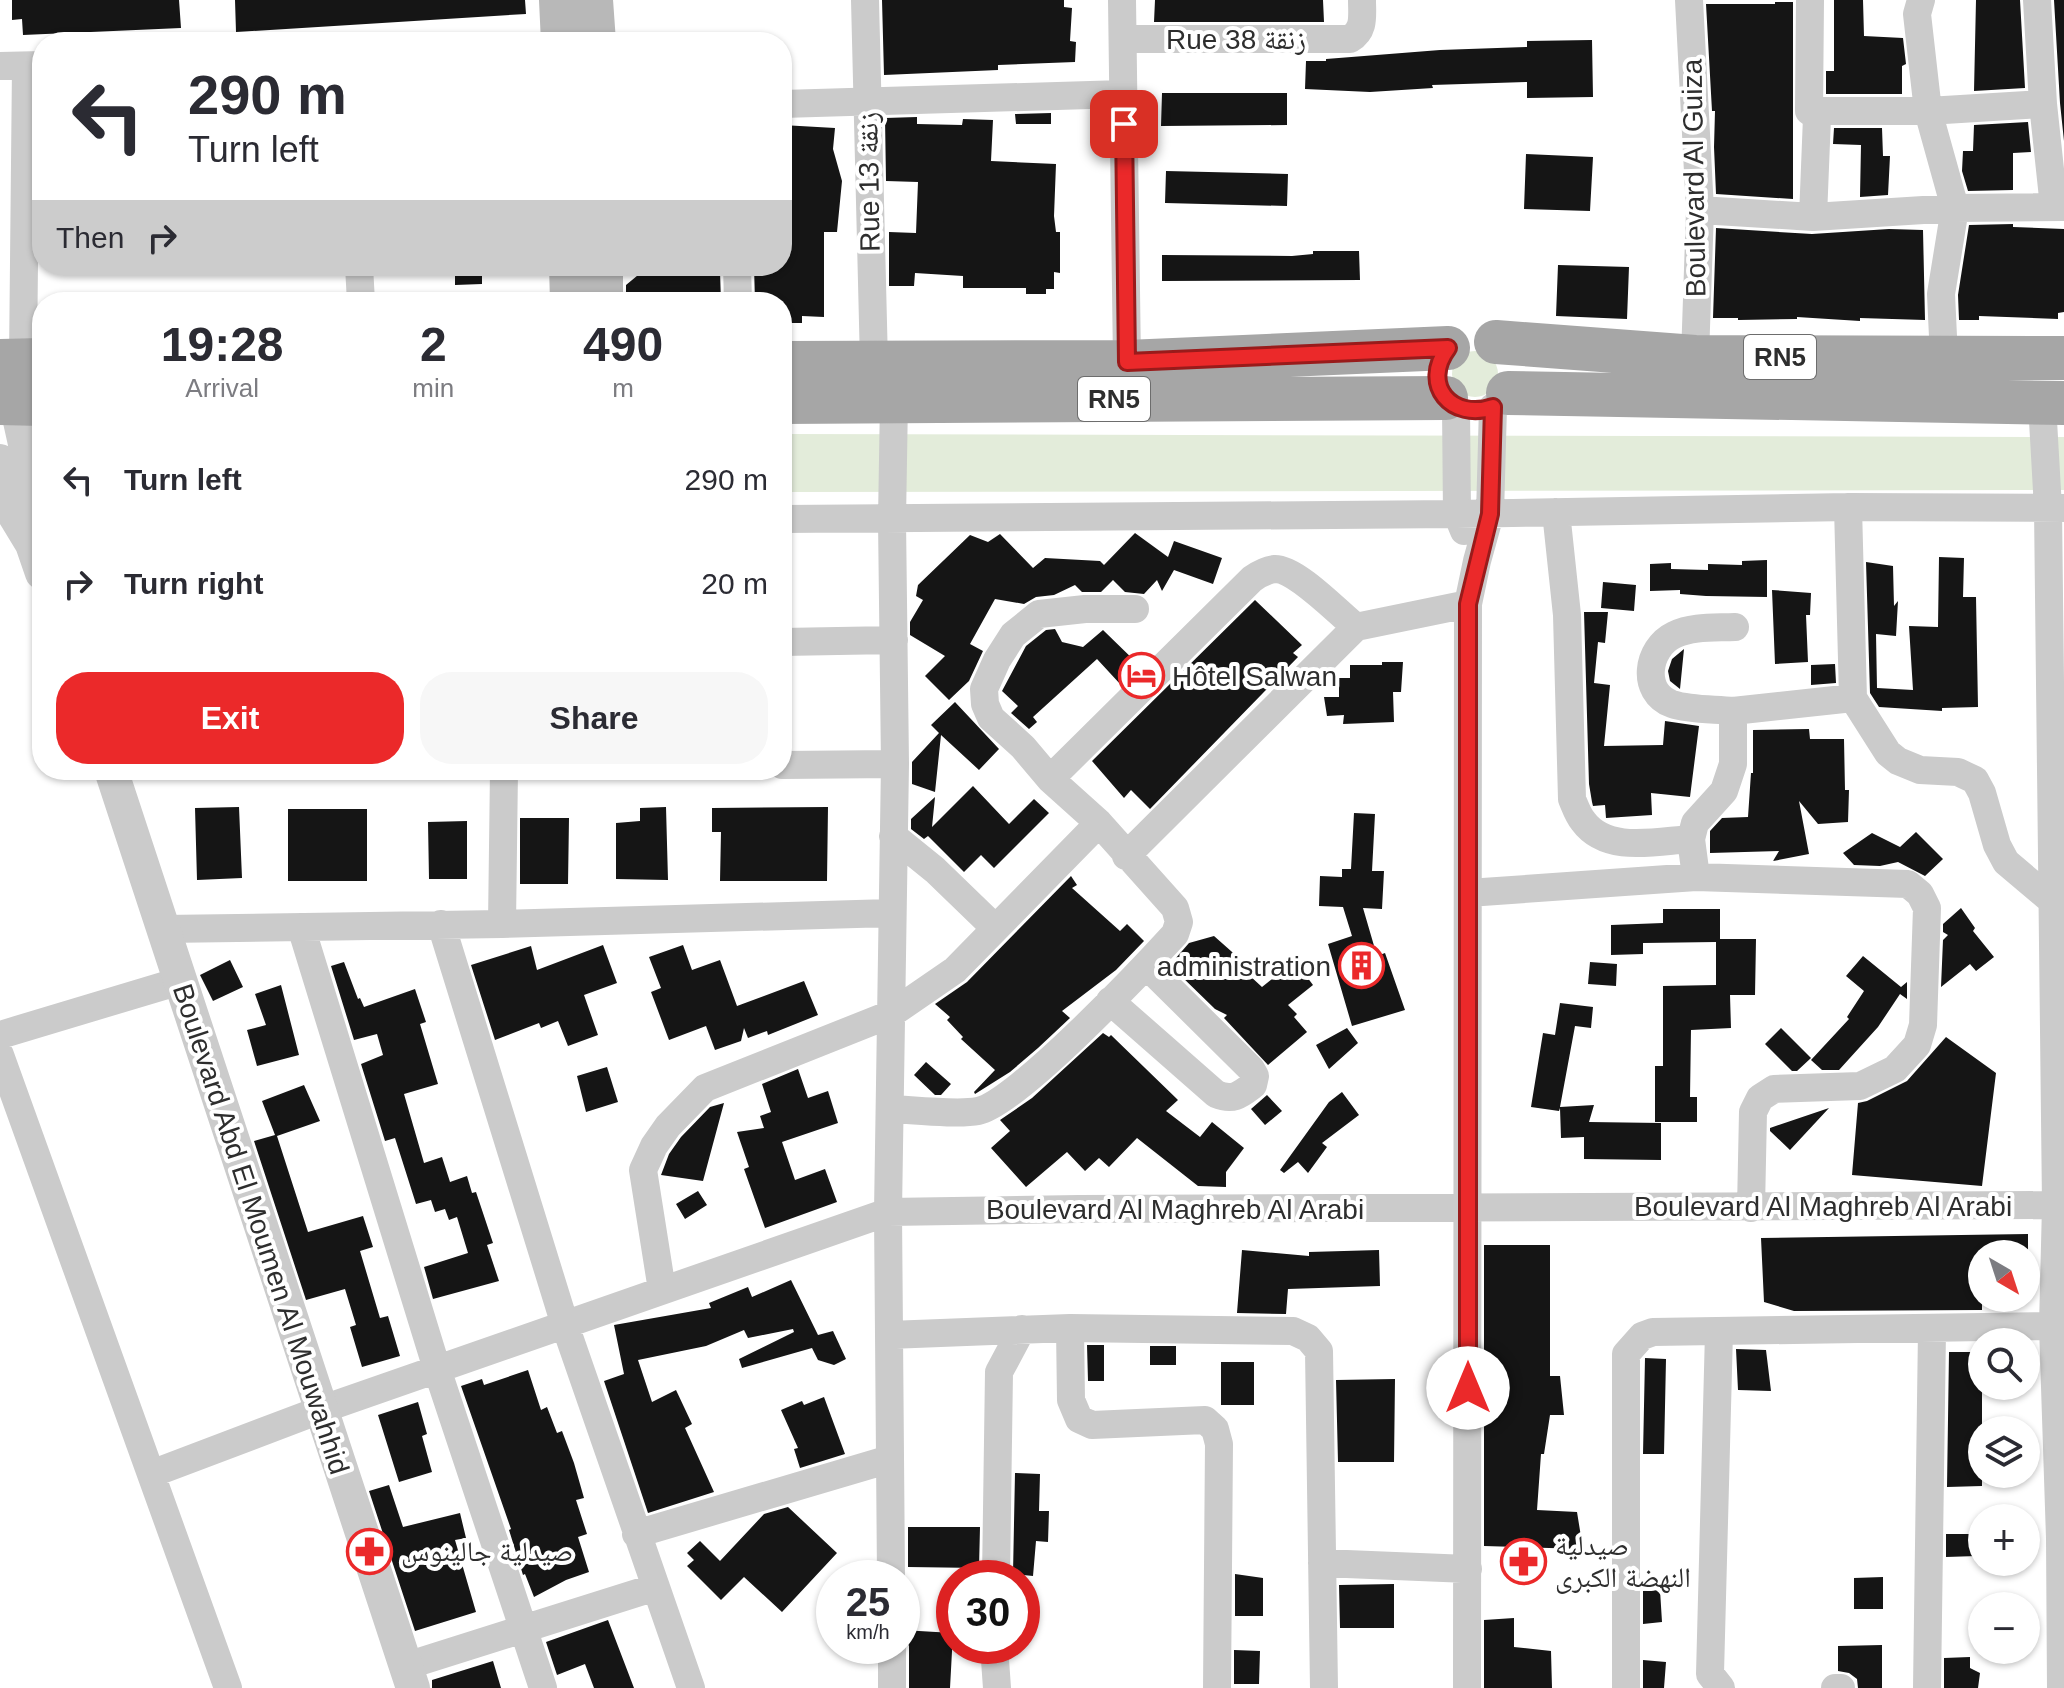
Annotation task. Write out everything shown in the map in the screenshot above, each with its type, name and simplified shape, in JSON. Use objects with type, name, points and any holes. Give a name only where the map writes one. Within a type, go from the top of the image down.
[{"type":"main road","points":[[558,0],[560,32]]},
{"type":"main road","points":[[594,0],[596,32]]},
{"type":"main road","name":"RN5","points":[[792,400],[884,382],[1127,362],[1448,348],[1466,337],[1695,357],[2064,358]]},
{"type":"main road","points":[[1448,348],[1438,367],[1440,389],[1476,401],[1513,371],[1511,360],[1496,342]]},
{"type":"main road","name":"RN5","points":[[792,365],[884,382],[1476,401],[2053,403]]},
{"type":"street","name":"Rue 13 زنقة","points":[[865,0],[867,102],[892,520],[894,640],[888,1212],[891,1560]]},
{"type":"street","points":[[1122,0],[1127,362]]},
{"type":"street","name":"Rue 38 زنقة","points":[[1123,39],[1350,39],[1359,34],[1362,26],[1362,0]]},
{"type":"street","name":"Boulevard Al Guiza","points":[[1689,0],[1700,210],[1695,357]]},
{"type":"street","points":[[1806,0],[1809,111]]},
{"type":"street","points":[[1921,0],[1917,14],[1928,111],[1955,208],[1941,294],[1944,358]]},
{"type":"street","points":[[1700,210],[1813,217],[1955,208],[2059,207],[2043,104],[2037,0]]},
{"type":"street","points":[[23,66],[32,172]]},
{"type":"street","points":[[792,104],[1123,94]]},
{"type":"street","points":[[1809,111],[1928,111],[2043,104]]},
{"type":"street","points":[[1809,111],[1817,117],[1813,217]]},
{"type":"street","points":[[22,360],[32,249]]},
{"type":"street","points":[[1467,1688],[1468,604],[1490,514],[1476,401]]},
{"type":"street","points":[[1476,401],[1457,514],[1477,561]]},
{"type":"street","points":[[2053,403],[2058,848],[2051,900],[2060,1205],[2053,1326],[2062,1538],[2061,1688]]},
{"type":"street","points":[[19,404],[29,530]]},
{"type":"street","points":[[0,461],[29,530]]},
{"type":"street","points":[[792,519],[1490,514],[1848,507],[2056,508]]},
{"type":"street","points":[[1848,507],[1853,698],[1888,753],[1898,761],[1920,770],[1958,772],[1975,780],[1982,793],[1997,845],[2006,862],[2051,900]]},
{"type":"street","points":[[1556,512],[1567,615],[1572,799],[1583,821],[1593,831],[1620,843],[1691,839]]},
{"type":"street","points":[[1050,779],[1252,579],[1264,571],[1277,569],[1291,573],[1356,627]]},
{"type":"street","points":[[1126,856],[1356,627],[1468,604]]},
{"type":"street","points":[[891,1109],[977,1112],[994,1105],[1015,1090],[1110,1001],[1175,934],[1179,922],[1175,908],[1099,823],[1050,779],[1023,747],[991,718],[985,704],[984,689],[997,660],[1013,635],[1039,614],[1085,609],[1135,609]]},
{"type":"street","points":[[1735,627],[1692,629],[1670,636],[1650,665],[1651,684],[1658,695],[1670,703],[1733,711],[1853,698]]},
{"type":"street","points":[[792,642],[894,640]]},
{"type":"street","points":[[1696,877],[1691,839],[1695,823],[1724,791],[1733,764],[1733,711]]},
{"type":"street","points":[[792,765],[895,764]]},
{"type":"street","name":"Boulevard Abd El Moumen Al Mouwahhid","points":[[114,780],[410,1677]]},
{"type":"street","points":[[502,924],[504,780]]},
{"type":"street","points":[[662,1290],[643,1170],[668,1126],[705,1088],[891,1014],[955,970],[1099,823]]},
{"type":"street","points":[[893,836],[935,870],[995,928]]},
{"type":"street","points":[[1468,893],[1696,877],[1908,884],[1920,894],[1927,908],[1923,1025],[1917,1045],[1895,1069],[1860,1086],[1774,1089],[1760,1098],[1753,1112],[1751,1208]]},
{"type":"street","points":[[163,929],[502,924],[891,913]]},
{"type":"street","points":[[441,924],[565,1325],[691,1688]]},
{"type":"street","points":[[301,927],[437,1369],[543,1688]]},
{"type":"street","points":[[1110,1001],[1216,1094],[1237,1098],[1253,1085],[1255,1076],[1251,1069],[1146,965]]},
{"type":"street","points":[[0,1035],[180,981]]},
{"type":"street","points":[[0,1055],[228,1688]]},
{"type":"street","name":"Boulevard Al Maghreb Al Arabi","points":[[151,1474],[320,1410],[888,1212],[2060,1205]]},
{"type":"street","points":[[1626,1688],[1626,1354],[1642,1336],[1653,1332],[2053,1326]]},
{"type":"street","points":[[889,1335],[1070,1328],[1293,1331],[1308,1338],[1319,1351],[1324,1688]]},
{"type":"street","points":[[1070,1328],[1071,1400],[1079,1419],[1092,1425],[1205,1420],[1215,1429],[1219,1444],[1217,1688]]},
{"type":"street","points":[[996,1560],[999,1372],[1022,1329]]},
{"type":"street","points":[[1927,1688],[1932,1330]]},
{"type":"street","points":[[1719,1332],[1710,1674],[1721,1688]]},
{"type":"street","points":[[636,1534],[890,1459]]},
{"type":"street","points":[[1322,1563],[1468,1569]]},
{"type":"street","points":[[410,1677],[522,1630],[656,1587]]},
{"type":"street","points":[[892,1664],[892,1688]]},
{"type":"street","points":[[995,1664],[997,1688]]},
{"type":"street","points":[[1835,1688],[1841,1688]]},
{"type":"green space","points":[[1475,351],[1491,358],[1498,374],[1491,390],[1475,397],[1459,390],[1452,374],[1459,358]]},
{"type":"green space","points":[[792,434],[2064,437],[2064,490],[792,492]]},
{"type":"building","points":[[12,0],[179,0],[181,28],[32,32],[32,35],[23,35],[22,19],[12,20]]},
{"type":"building","points":[[235,0],[525,0],[526,14],[236,32]]},
{"type":"building","points":[[882,0],[1064,0],[1064,7],[1072,8],[1070,41],[1076,42],[1075,62],[998,65],[998,70],[884,75]]},
{"type":"building","points":[[1155,0],[1323,0],[1324,22],[1154,22]]},
{"type":"building","points":[[1834,0],[1863,0],[1864,36],[1903,38],[1906,64],[1902,66],[1902,94],[1826,94],[1826,71],[1834,71]]},
{"type":"building","points":[[1976,0],[2020,0],[2025,88],[1974,91]]},
{"type":"building","points":[[2054,0],[2064,0],[2064,141],[2060,103]]},
{"type":"building","points":[[1793,2],[1793,199],[1716,194],[1715,111],[1712,111],[1706,4]]},
{"type":"building","points":[[1592,40],[1593,97],[1527,98],[1527,82],[1432,85],[1433,88],[1370,92],[1305,89],[1306,61],[1440,50],[1527,47],[1527,41]]},
{"type":"building","points":[[1162,93],[1287,93],[1287,125],[1161,126]]},
{"type":"building","points":[[1051,113],[1051,124],[1016,124],[1015,114]]},
{"type":"building","points":[[917,117],[917,124],[962,125],[963,119],[993,120],[991,161],[1056,164],[1054,216],[1056,232],[1060,232],[1060,273],[1054,272],[1054,289],[1046,289],[1046,294],[1026,294],[1026,288],[963,288],[963,276],[915,273],[914,286],[889,286],[889,232],[916,233],[918,182],[886,181],[885,118]]},
{"type":"building","points":[[2028,122],[2031,152],[2013,153],[2013,190],[1968,191],[1962,171],[1963,151],[1973,151],[1974,125]]},
{"type":"building","points":[[792,126],[835,128],[833,149],[842,181],[837,232],[824,232],[824,317],[802,316],[802,323],[792,323],[792,292],[755,292],[754,276],[792,276]]},
{"type":"building","points":[[1834,128],[1882,128],[1883,156],[1890,156],[1888,195],[1860,197],[1861,145],[1833,144]]},
{"type":"building","points":[[1526,154],[1593,157],[1590,211],[1524,209]]},
{"type":"building","points":[[1166,171],[1288,174],[1287,206],[1165,203]]},
{"type":"building","points":[[2013,224],[2013,227],[2064,229],[2064,312],[2058,313],[2058,319],[1979,316],[1979,320],[1959,320],[1958,295],[1969,225]]},
{"type":"building","points":[[1716,228],[1812,234],[1923,230],[1925,320],[1713,318]]},
{"type":"building","points":[[1313,251],[1359,251],[1360,280],[1162,281],[1162,255],[1292,256],[1313,254]]},
{"type":"building","points":[[1558,265],[1629,267],[1627,319],[1556,316]]},
{"type":"building","points":[[455,276],[482,276],[482,284],[455,285]]},
{"type":"building","points":[[637,276],[720,276],[721,292],[626,292],[626,285]]},
{"type":"building","points":[[1135,533],[1168,557],[1174,541],[1222,558],[1213,584],[1174,570],[1162,591],[1157,580],[1144,594],[1125,592],[1113,580],[1101,592],[1082,592],[1075,585],[1024,604],[995,599],[970,644],[983,651],[969,681],[949,700],[925,676],[945,656],[910,635],[910,622],[923,600],[916,596],[918,585],[970,535],[988,542],[1000,534],[1033,568],[1045,558],[1100,561],[1104,565]]},
{"type":"building","points":[[1939,557],[1964,558],[1963,597],[1976,597],[1978,707],[1942,708],[1942,711],[1879,707],[1870,693],[1866,562],[1893,566],[1894,606],[1898,601],[1896,636],[1876,634],[1877,688],[1913,690],[1909,626],[1938,627]]},
{"type":"building","points":[[1767,560],[1767,597],[1680,594],[1680,590],[1650,591],[1650,564],[1671,563],[1671,569],[1708,570],[1708,564],[1742,565],[1742,561]]},
{"type":"building","points":[[1603,582],[1636,585],[1634,611],[1601,608]]},
{"type":"building","points":[[1772,590],[1811,593],[1810,615],[1806,615],[1808,662],[1775,664]]},
{"type":"building","points":[[1255,600],[1302,645],[1293,653],[1298,657],[1150,809],[1131,790],[1124,798],[1092,761]]},
{"type":"building","points":[[1584,612],[1608,612],[1605,643],[1598,642],[1594,683],[1610,685],[1604,746],[1663,745],[1665,721],[1699,726],[1690,797],[1651,793],[1652,815],[1606,818],[1605,805],[1593,806],[1589,784]]},
{"type":"building","points":[[1055,629],[1062,642],[1083,647],[1103,630],[1140,666],[1121,685],[1097,659],[1033,717],[1037,722],[1029,729],[1011,713],[1018,706],[1002,691],[1026,646],[1046,630]]},
{"type":"building","points":[[1684,649],[1680,689],[1670,681],[1668,671],[1672,659]]},
{"type":"building","points":[[1382,662],[1403,662],[1401,692],[1393,692],[1394,722],[1343,724],[1344,715],[1327,716],[1324,697],[1339,697],[1339,678],[1350,678],[1350,665],[1382,665]]},
{"type":"building","points":[[1835,664],[1836,683],[1811,685],[1811,665]]},
{"type":"building","points":[[955,702],[999,749],[979,770],[941,735],[935,792],[912,784],[912,762],[939,733],[931,725]]},
{"type":"building","points":[[1809,729],[1810,739],[1844,739],[1845,790],[1849,790],[1848,822],[1818,824],[1799,801],[1809,854],[1773,861],[1779,851],[1710,853],[1710,831],[1722,818],[1748,817],[1753,773],[1753,730]]},
{"type":"building","points":[[973,786],[1009,824],[1034,799],[1049,813],[994,868],[981,855],[964,872],[928,836],[924,839],[911,829],[911,819],[935,797],[932,827]]},
{"type":"building","points":[[239,807],[242,878],[197,880],[195,808]]},
{"type":"building","points":[[666,807],[668,880],[616,879],[616,823],[640,821],[640,808]]},
{"type":"building","points":[[828,807],[827,881],[720,881],[721,832],[712,832],[712,808]]},
{"type":"building","points":[[288,809],[367,809],[367,881],[288,881]]},
{"type":"building","points":[[1354,813],[1375,814],[1372,871],[1384,871],[1382,909],[1363,908],[1377,956],[1385,953],[1405,1010],[1352,1026],[1328,944],[1352,936],[1343,907],[1319,906],[1320,876],[1342,877],[1342,869],[1351,869]]},
{"type":"building","points":[[520,818],[569,818],[568,884],[520,884]]},
{"type":"building","points":[[467,821],[467,879],[429,879],[428,822]]},
{"type":"building","points":[[1916,832],[1943,859],[1925,876],[1898,862],[1880,866],[1854,865],[1843,853],[1872,833],[1900,847]]},
{"type":"building","points":[[1071,876],[1077,885],[1072,888],[1120,931],[1127,924],[1144,941],[1116,970],[1062,1011],[1070,1018],[1038,1048],[1010,1072],[975,1094],[995,1070],[961,1039],[963,1037],[947,1020],[950,1017],[935,1004],[967,982]]},
{"type":"building","points":[[1961,908],[1975,928],[1973,931],[1994,957],[1976,971],[1970,964],[1941,987],[1943,940],[1948,935],[1943,932],[1943,924]]},
{"type":"building","points":[[1663,909],[1720,909],[1720,939],[1756,939],[1755,995],[1730,995],[1731,1028],[1691,1030],[1690,1097],[1697,1097],[1697,1122],[1655,1122],[1655,1066],[1663,1066],[1663,986],[1716,985],[1716,942],[1643,943],[1643,954],[1611,955],[1611,925],[1663,923]]},
{"type":"building","points":[[1214,936],[1240,959],[1236,963],[1262,987],[1295,961],[1313,985],[1288,1005],[1307,1032],[1268,1065],[1224,1018],[1227,1015],[1215,1009],[1178,973],[1175,959],[1189,943]]},
{"type":"building","points":[[603,945],[617,983],[584,995],[598,1035],[568,1046],[558,1021],[541,1028],[539,1023],[495,1040],[471,965],[531,946],[537,970]]},
{"type":"building","points":[[683,945],[692,970],[720,960],[737,1006],[804,981],[818,1015],[768,1035],[767,1031],[748,1038],[744,1028],[741,1041],[715,1050],[706,1026],[669,1040],[651,992],[661,988],[649,957]]},
{"type":"building","points":[[1863,956],[1901,987],[1907,982],[1907,999],[1900,994],[1878,1027],[1839,1070],[1822,1070],[1811,1060],[1849,1019],[1847,1017],[1864,991],[1846,976]]},
{"type":"building","points":[[230,960],[243,987],[213,1001],[200,975]]},
{"type":"building","points":[[344,962],[364,1007],[415,989],[426,1022],[420,1024],[438,1084],[404,1094],[424,1163],[442,1157],[450,1182],[467,1176],[472,1193],[476,1192],[493,1243],[487,1245],[499,1281],[433,1299],[424,1267],[468,1253],[457,1217],[449,1220],[445,1209],[435,1212],[431,1200],[416,1204],[395,1138],[385,1141],[361,1064],[383,1055],[377,1034],[354,1040],[331,966]]},
{"type":"building","points":[[1590,962],[1617,964],[1616,986],[1588,984]]},
{"type":"building","points":[[281,985],[299,1055],[257,1066],[247,1030],[266,1025],[255,994]]},
{"type":"building","points":[[1560,1003],[1593,1007],[1591,1028],[1575,1026],[1560,1107],[1594,1105],[1589,1122],[1661,1123],[1661,1160],[1584,1159],[1584,1137],[1561,1138],[1560,1108],[1559,1111],[1531,1107],[1543,1033],[1555,1035]]},
{"type":"building","points":[[1347,1028],[1358,1043],[1329,1069],[1316,1045]]},
{"type":"building","points":[[1781,1028],[1811,1058],[1797,1071],[1792,1071],[1765,1044]]},
{"type":"building","points":[[1103,1033],[1109,1037],[1111,1035],[1178,1100],[1166,1111],[1200,1137],[1212,1122],[1244,1148],[1226,1172],[1226,1187],[1198,1186],[1137,1138],[1109,1167],[1099,1158],[1085,1171],[1067,1152],[1026,1187],[991,1148],[1010,1131],[1000,1120],[1032,1098]]},
{"type":"building","points":[[1946,1037],[1996,1073],[1982,1186],[1852,1175],[1858,1103],[1907,1081]]},
{"type":"building","points":[[926,1062],[951,1084],[941,1095],[935,1095],[914,1075]]},
{"type":"building","points":[[607,1067],[618,1102],[586,1112],[577,1076]]},
{"type":"building","points":[[798,1069],[808,1098],[828,1091],[838,1123],[782,1142],[795,1180],[825,1169],[837,1202],[765,1228],[744,1169],[749,1167],[737,1132],[764,1128],[760,1116],[771,1112],[762,1084]]},
{"type":"building","points":[[304,1085],[320,1121],[277,1136],[308,1232],[363,1216],[373,1247],[360,1251],[380,1318],[388,1316],[400,1356],[362,1367],[350,1327],[356,1325],[345,1289],[306,1300],[254,1141],[275,1135],[262,1101]]},
{"type":"building","points":[[1342,1092],[1359,1115],[1322,1143],[1327,1147],[1308,1173],[1298,1162],[1284,1173],[1280,1170],[1329,1102]]},
{"type":"building","points":[[1267,1095],[1282,1111],[1265,1125],[1251,1109]]},
{"type":"building","points":[[724,1103],[703,1181],[661,1175],[669,1154],[681,1137],[710,1107]]},
{"type":"building","points":[[1829,1108],[1790,1150],[1770,1131],[1770,1128]]},
{"type":"building","points":[[698,1191],[707,1205],[685,1219],[676,1204]]},
{"type":"building","points":[[2028,1234],[2028,1240],[1968,1240],[1968,1310],[1794,1311],[1764,1302],[1761,1238]]},
{"type":"building","points":[[1484,1245],[1550,1245],[1550,1376],[1560,1376],[1564,1415],[1550,1415],[1544,1454],[1541,1454],[1537,1510],[1577,1512],[1583,1549],[1484,1546]]},
{"type":"building","points":[[1242,1250],[1309,1256],[1309,1252],[1379,1250],[1380,1286],[1288,1289],[1286,1314],[1237,1313]]},
{"type":"building","points":[[791,1280],[818,1335],[833,1331],[846,1359],[834,1365],[818,1360],[812,1348],[742,1368],[739,1359],[794,1332],[793,1329],[748,1338],[744,1330],[706,1346],[638,1360],[652,1402],[676,1390],[692,1424],[685,1428],[714,1492],[648,1513],[604,1381],[624,1374],[614,1325],[711,1308],[709,1303],[748,1287],[752,1297]]},
{"type":"building","points":[[1087,1345],[1104,1345],[1104,1381],[1088,1381]]},
{"type":"building","points":[[1150,1346],[1176,1346],[1176,1365],[1150,1365]]},
{"type":"building","points":[[1736,1349],[1766,1350],[1771,1391],[1738,1390]]},
{"type":"building","points":[[1949,1352],[1968,1352],[1968,1400],[1982,1400],[1982,1416],[1968,1416],[1968,1486],[1947,1487]]},
{"type":"building","points":[[1645,1358],[1666,1359],[1664,1454],[1643,1454]]},
{"type":"building","points":[[1221,1362],[1254,1362],[1254,1405],[1221,1405]]},
{"type":"building","points":[[528,1370],[541,1410],[547,1407],[557,1433],[562,1431],[574,1463],[584,1498],[576,1500],[587,1534],[578,1537],[589,1572],[534,1597],[523,1575],[511,1529],[461,1386],[482,1379],[484,1385]]},
{"type":"building","points":[[1395,1379],[1394,1462],[1338,1462],[1336,1380]]},
{"type":"building","points":[[824,1397],[845,1454],[800,1468],[794,1449],[798,1448],[781,1410],[802,1401],[804,1405]]},
{"type":"building","points":[[418,1402],[427,1434],[422,1436],[432,1472],[399,1482],[378,1415]]},
{"type":"building","points":[[1015,1473],[1040,1474],[1039,1511],[1049,1511],[1048,1542],[1036,1541],[1034,1560],[1013,1560]]},
{"type":"building","points":[[389,1485],[403,1527],[460,1513],[466,1538],[455,1540],[476,1612],[415,1631],[369,1491]]},
{"type":"building","points":[[788,1507],[837,1553],[830,1560],[816,1560],[816,1576],[782,1612],[744,1577],[721,1600],[687,1566],[694,1560],[687,1553],[700,1541],[720,1561],[764,1514]]},
{"type":"building","points":[[908,1527],[980,1527],[979,1560],[936,1560],[936,1567],[920,1567],[920,1560],[908,1560]]},
{"type":"building","points":[[1946,1534],[1968,1534],[1968,1556],[1946,1557]]},
{"type":"building","points":[[1235,1574],[1263,1578],[1263,1616],[1235,1616]]},
{"type":"building","points":[[1883,1577],[1883,1609],[1854,1609],[1854,1578]]},
{"type":"building","points":[[1394,1584],[1394,1628],[1340,1628],[1339,1585]]},
{"type":"building","points":[[1660,1590],[1662,1622],[1643,1624],[1643,1591]]},
{"type":"building","points":[[1514,1618],[1514,1647],[1551,1651],[1552,1688],[1484,1688],[1484,1620]]},
{"type":"building","points":[[608,1620],[634,1688],[594,1688],[585,1664],[557,1675],[546,1642]]},
{"type":"building","points":[[920,1631],[936,1632],[936,1664],[951,1664],[950,1688],[909,1688],[909,1664],[920,1664]]},
{"type":"building","points":[[1882,1645],[1882,1688],[1858,1688],[1857,1679],[1849,1673],[1838,1671],[1838,1646]]},
{"type":"building","points":[[1234,1650],[1260,1651],[1259,1684],[1234,1684]]},
{"type":"building","points":[[1968,1657],[1970,1668],[1980,1673],[1978,1688],[1944,1688],[1944,1658]]},
{"type":"building","points":[[1643,1660],[1666,1662],[1664,1688],[1643,1688]]},
{"type":"building","points":[[493,1661],[501,1688],[432,1688],[432,1680]]},
{"type":"place","name":"Hôtel Salwan","points":[[1141,676]]},
{"type":"place","name":"administration","points":[[1362,966]]},
{"type":"place","name":"صيدلية جالينوس","points":[[370,1551]]},
{"type":"place","name":"صيدلية النهضة الكبرى","points":[[1524,1561]]},
{"type":"route","points":[[1124,124],[1127,362],[1448,348],[1441,357],[1437,378],[1446,398],[1456,407],[1468,411],[1493,407],[1490,514],[1468,604],[1468,1388]]}]
